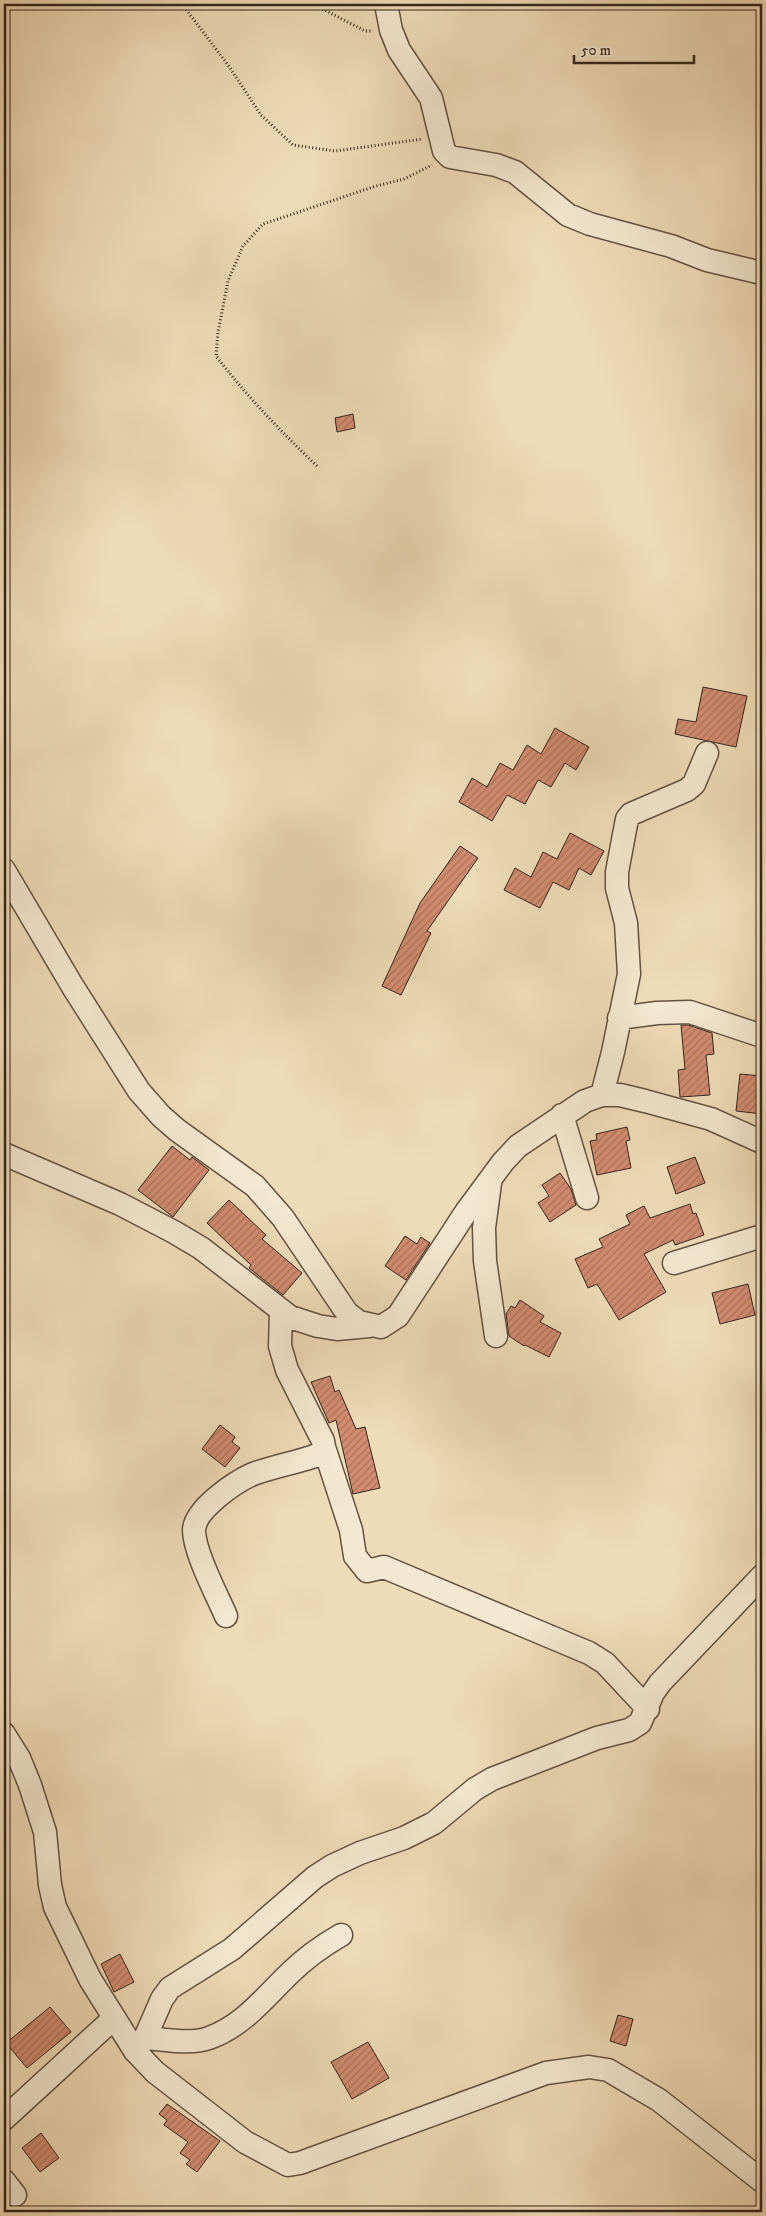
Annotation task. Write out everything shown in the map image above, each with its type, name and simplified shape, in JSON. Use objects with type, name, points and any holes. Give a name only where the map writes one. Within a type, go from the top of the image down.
[{"type":"street","points":[[386,4],[391,30],[399,50],[431,98],[441,141],[450,157],[496,165],[515,172],[568,215],[590,224],[671,246],[707,260],[762,273]]},
{"type":"street","points":[[602,1095],[629,974],[626,923],[618,888],[617,872],[627,819],[631,814],[687,790],[694,784],[707,753]]},
{"type":"street","points":[[4,870],[73,987],[149,1103],[177,1130],[255,1186],[283,1218],[347,1313],[359,1322],[369,1326]]},
{"type":"street","points":[[619,1018],[657,1013],[690,1012],[762,1036]]},
{"type":"street","points":[[4,1154],[120,1204],[201,1248],[281,1311],[303,1322],[337,1329],[369,1326],[381,1327],[398,1316],[490,1180],[518,1146],[585,1100],[602,1095],[645,1101],[711,1119],[762,1142]]},
{"type":"street","points":[[562,1115],[587,1198]]},
{"type":"street","points":[[490,1180],[484,1228],[485,1261],[496,1336]]},
{"type":"street","points":[[674,1263],[762,1236]]},
{"type":"street","points":[[281,1311],[279,1332],[287,1370],[324,1447],[350,1530],[354,1556],[367,1571],[384,1567],[589,1653],[605,1663],[648,1709]]},
{"type":"street","points":[[226,1616],[199,1552],[195,1538],[197,1521],[222,1493],[253,1474],[321,1453],[324,1447]]},
{"type":"street","points":[[140,2045],[170,1988],[232,1949],[314,1877],[360,1853],[404,1838],[434,1823],[475,1789],[492,1779],[597,1738],[629,1730],[640,1723],[648,1709],[653,1693],[660,1683],[762,1576]]},
{"type":"street","points":[[4,1734],[19,1758],[45,1832],[50,1885],[55,1907],[71,1942],[114,2019],[140,2045],[155,2072],[245,2142],[288,2165],[318,2157],[546,2073],[589,2067],[608,2070],[659,2100],[762,2181]]},
{"type":"street","points":[[140,2045],[198,2040],[209,2038],[221,2032],[259,2006],[304,1960],[341,1935]]},
{"type":"street","points":[[4,2119],[114,2019]]},
{"type":"path","points":[[182,4],[228,64],[261,115],[293,145],[335,151],[420,140],[441,141],[430,167],[404,178],[263,224],[243,246],[228,281],[218,332],[216,356],[241,389],[274,426],[317,466]]},
{"type":"path","points":[[313,4],[365,31],[391,30]]},
{"type":"building","points":[[353,414],[355,428],[337,432],[335,418]]},
{"type":"building","points":[[703,687],[747,696],[736,747],[675,734],[678,719],[696,722]]},
{"type":"building","points":[[555,728],[589,747],[576,770],[565,763],[551,787],[538,780],[525,804],[507,795],[492,821],[459,802],[472,778],[487,787],[500,763],[513,770],[527,745],[541,754]]},
{"type":"building","points":[[570,833],[604,851],[591,875],[579,868],[569,890],[553,882],[540,908],[504,890],[515,868],[531,877],[543,852],[557,859]]},
{"type":"building","points":[[460,846],[478,858],[427,931],[431,933],[401,995],[382,986],[420,903]]},
{"type":"building","points":[[681,1025],[688,1025],[712,1033],[714,1054],[706,1055],[710,1095],[680,1097],[678,1070],[685,1069]]},
{"type":"building","points":[[740,1074],[762,1076],[762,1114],[736,1111]]},
{"type":"building","points":[[627,1127],[630,1140],[626,1141],[631,1168],[597,1175],[590,1141],[597,1140],[596,1134]]},
{"type":"building","points":[[172,1146],[190,1160],[192,1157],[209,1170],[173,1217],[138,1190]]},
{"type":"building","points":[[695,1157],[705,1183],[676,1194],[667,1167]]},
{"type":"building","points":[[560,1173],[571,1189],[576,1205],[550,1222],[538,1203],[549,1196],[542,1185]]},
{"type":"building","points":[[229,1200],[266,1235],[262,1239],[302,1273],[283,1295],[249,1268],[251,1265],[207,1223]]},
{"type":"building","points":[[690,1204],[693,1214],[696,1213],[704,1235],[675,1245],[673,1240],[644,1254],[666,1292],[619,1320],[597,1284],[588,1288],[575,1259],[603,1247],[599,1239],[630,1224],[626,1215],[644,1206],[650,1218]]},
{"type":"building","points":[[405,1236],[417,1244],[421,1237],[430,1243],[406,1280],[385,1266]]},
{"type":"building","points":[[748,1284],[755,1315],[720,1324],[712,1293]]},
{"type":"building","points":[[520,1300],[544,1316],[540,1322],[561,1333],[549,1357],[524,1346],[509,1336],[506,1314],[511,1306],[515,1308]]},
{"type":"building","points":[[330,1376],[335,1392],[339,1390],[356,1429],[365,1427],[380,1488],[353,1494],[336,1420],[329,1423],[311,1382]]},
{"type":"building","points":[[220,1425],[235,1437],[232,1442],[240,1448],[225,1467],[202,1449]]},
{"type":"building","points":[[120,1954],[134,1982],[114,1992],[101,1964]]},
{"type":"building","points":[[50,2007],[71,2032],[27,2068],[6,2043]]},
{"type":"building","points":[[618,2015],[633,2019],[626,2046],[610,2041]]},
{"type":"building","points":[[368,2042],[389,2078],[352,2099],[331,2062]]},
{"type":"building","points":[[167,2104],[220,2141],[197,2172],[186,2164],[190,2160],[180,2153],[188,2142],[164,2125],[167,2120],[159,2114]]},
{"type":"building","points":[[41,2133],[59,2158],[40,2172],[22,2148]]}]
